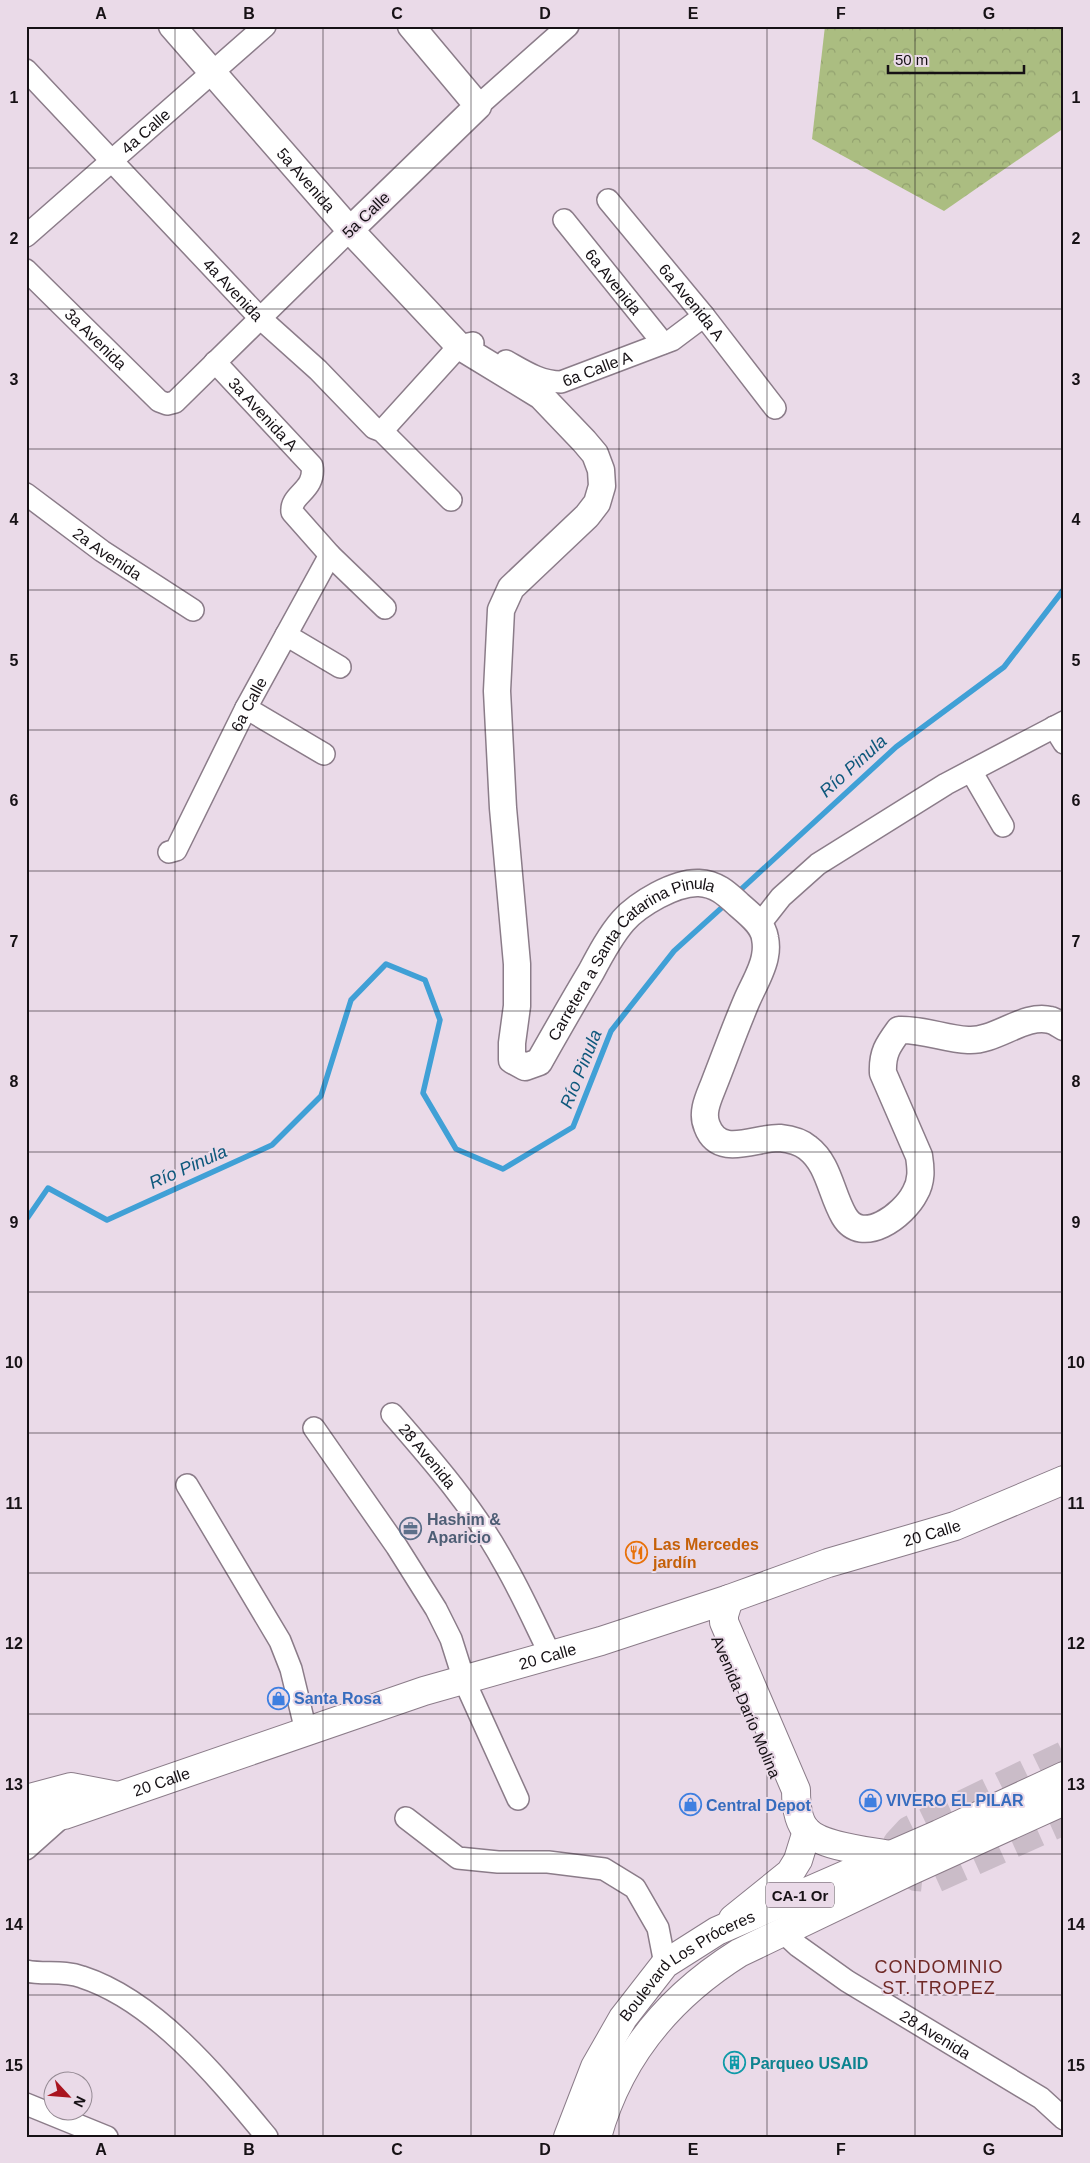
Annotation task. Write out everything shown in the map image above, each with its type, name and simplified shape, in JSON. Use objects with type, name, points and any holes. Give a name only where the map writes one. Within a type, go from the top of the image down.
[{"type":"main road","name":"20 Calle","points":[[26,1824],[64,1815],[424,1690],[601,1641],[729,1599],[828,1563],[955,1526],[1064,1480]]},
{"type":"main road","name":"Avenida Darío Molina","points":[[729,1599],[724,1622],[796,1790],[796,1805],[807,1831]]},
{"type":"main road","name":"Avenida Darío Molina","points":[[694,1610],[704,1616],[712,1627],[784,1796],[796,1805]]},
{"type":"main road","name":"Boulevard Los Próceres","points":[[568,2137],[595,2067],[623,2018],[665,1964],[717,1931],[1064,1776]]},
{"type":"main road","points":[[26,1799],[71,1788],[119,1796]]},
{"type":"main road","name":"Boulevard Los Próceres","points":[[597,2137],[602,2118],[620,2076],[642,2040],[667,2010],[716,1968],[739,1953],[782,1932],[1064,1801]]},
{"type":"main road","points":[[717,1931],[790,1873],[798,1860],[807,1831],[842,1847],[890,1855]]},
{"type":"street","name":"5a Avenida","points":[[172,26],[350,230],[458,346],[541,396]]},
{"type":"street","name":"4a Calle","points":[[26,236],[265,26]]},
{"type":"street","points":[[411,26],[478,106]]},
{"type":"street","name":"5a Calle","points":[[167,404],[175,402],[478,106],[568,26]]},
{"type":"street","name":"4a Avenida","points":[[26,70],[260,318],[318,370],[374,428],[382,431],[451,500]]},
{"type":"street","name":"6a Avenida A","points":[[608,200],[704,316],[775,408]]},
{"type":"street","name":"6a Avenida","points":[[564,220],[663,343]]},
{"type":"street","name":"3a Avenida","points":[[26,270],[159,402],[167,404]]},
{"type":"street","name":"6a Calle A","points":[[458,346],[477,343],[486,350],[537,378],[548,382],[561,382],[672,340],[704,316]]},
{"type":"street","points":[[382,431],[458,346]]},
{"type":"street","name":"3a Avenida A","points":[[215,362],[312,466],[313,475],[311,483],[292,504],[292,512],[330,554]]},
{"type":"street","name":"Carretera a Santa Catarina Pinula","points":[[541,396],[595,454],[601,470],[602,486],[597,503],[587,516],[511,588],[501,610],[497,691],[503,808],[517,964],[518,1006],[512,1043],[512,1060],[525,1067],[538,1062],[607,944],[622,922],[638,907],[657,896],[679,887],[698,883],[719,887],[753,918]]},
{"type":"street","name":"2a Avenida","points":[[26,494],[102,552],[193,610]]},
{"type":"street","points":[[330,554],[385,608]]},
{"type":"street","name":"6a Calle","points":[[169,852],[176,850],[246,708],[330,554]]},
{"type":"street","points":[[286,635],[340,667]]},
{"type":"street","points":[[246,708],[324,754]]},
{"type":"street","points":[[1061,731],[946,784],[818,864],[781,897],[753,918],[765,937],[765,956],[705,1108],[705,1123],[717,1140],[730,1145],[780,1138],[801,1143],[810,1149],[823,1166],[844,1218],[858,1228],[876,1229],[901,1212],[916,1192],[920,1180],[919,1156],[883,1073],[882,1059],[899,1030],[914,1029],[969,1041],[986,1038],[1036,1019],[1050,1020],[1064,1027]]},
{"type":"street","points":[[971,771],[1003,826]]},
{"type":"street","name":"28 Avenida","points":[[392,1414],[452,1484],[485,1530],[505,1563],[550,1654]]},
{"type":"street","points":[[314,1428],[397,1546],[436,1609],[451,1639],[464,1680],[518,1799]]},
{"type":"street","points":[[187,1485],[280,1641],[291,1670],[306,1731]]},
{"type":"street","points":[[26,1849],[64,1815]]},
{"type":"street","points":[[406,1818],[458,1858],[498,1862],[548,1862],[604,1869],[635,1888],[658,1928],[665,1964]]},
{"type":"street","name":"28 Avenida","points":[[782,1932],[847,1981],[1041,2098],[1064,2119]]},
{"type":"street","points":[[26,1971],[34,1973],[56,1972],[81,1976],[103,1985],[132,2002],[179,2038],[267,2137]]},
{"type":"street","points":[[26,2104],[107,2137]]},
{"type":"green space","points":[[825,26],[1064,26],[1064,128],[944,211],[812,139]]},
{"type":"waterway","name":"Río Pinula","points":[[1064,403],[1064,410]]},
{"type":"waterway","name":"Río Pinula","points":[[736,894],[896,747],[1004,667],[1064,589]]},
{"type":"waterway","name":"Río Pinula","points":[[26,1220],[48,1188],[107,1220],[272,1145],[321,1096],[351,1000],[386,964],[425,980],[440,1020],[423,1093],[456,1149],[503,1169],[573,1127],[611,1031],[674,951],[728,902]]},
{"type":"tunnel","points":[[1064,1755],[909,1830],[897,1843],[896,1850],[909,1873],[916,1877],[935,1879],[1064,1821]]},
{"type":"place","name":"Hashim & Aparicio","points":[[411,1528]]},
{"type":"place","name":"Las Mercedes jardín","points":[[637,1553]]},
{"type":"place","name":"Santa Rosa","points":[[278,1698]]},
{"type":"place","name":"VIVERO EL PILAR","points":[[870,1800]]},
{"type":"place","name":"Central Depot","points":[[690,1805]]},
{"type":"place","name":"Parqueo USAID","points":[[734,2063]]},
{"type":"district","name":"CONDOMINIO ST. TROPEZ","points":[[939,1977]]}]
